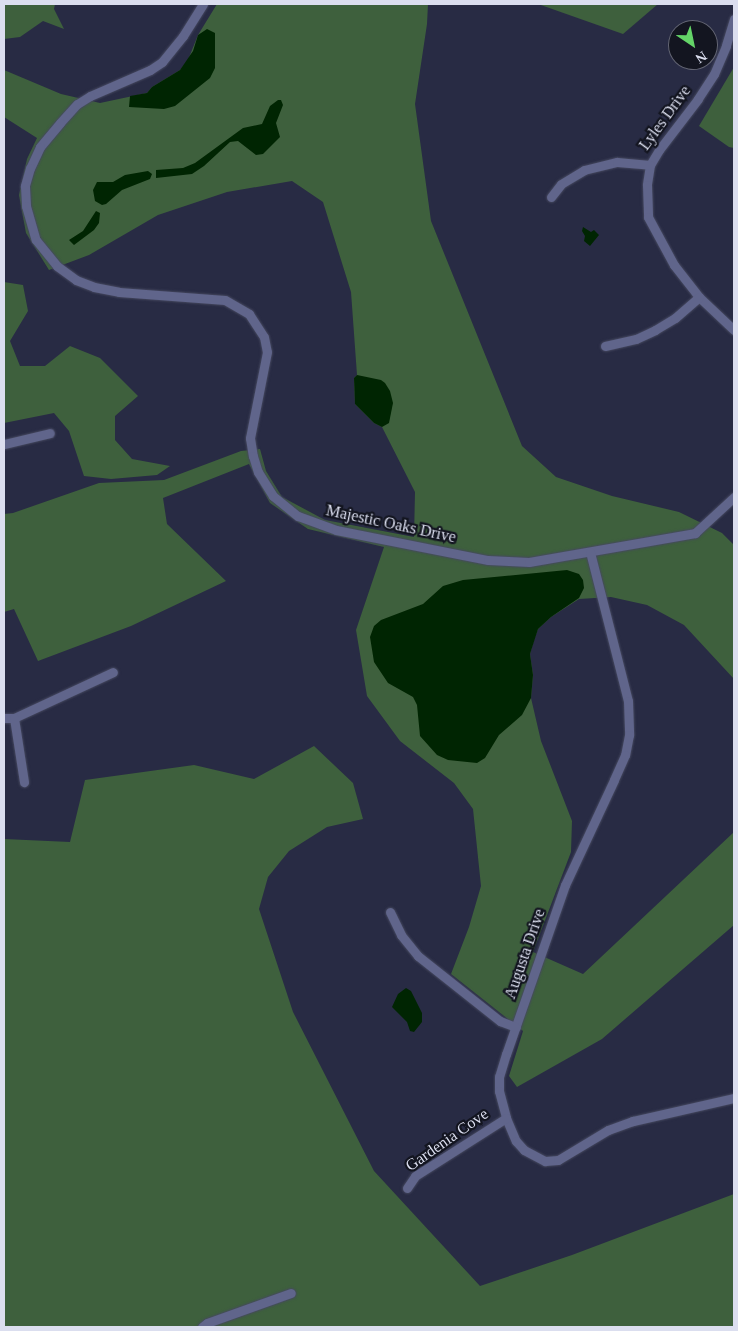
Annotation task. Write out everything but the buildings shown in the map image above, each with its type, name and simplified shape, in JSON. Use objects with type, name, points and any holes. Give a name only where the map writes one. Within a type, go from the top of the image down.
[{"type":"street","name":"Majestic Oaks Drive","points":[[203,4],[179,42],[162,62],[150,70],[90,96],[80,103],[40,148],[30,168],[26,186],[26,206],[36,240],[57,266],[76,280],[94,287],[119,292],[225,300],[249,314],[264,337],[267,352],[250,438],[258,472],[273,496],[298,516],[336,530],[488,560],[529,562],[695,533],[734,497]]},
{"type":"street","name":"Lyles Drive","points":[[734,19],[726,46],[714,74],[650,165],[647,185],[648,217],[674,265],[699,297],[734,330]]},
{"type":"street","points":[[551,196],[561,184],[584,170],[617,162],[650,165]]},
{"type":"street","points":[[605,346],[636,339],[655,330],[675,318],[699,297]]},
{"type":"street","points":[[4,444],[50,433]]},
{"type":"street","name":"Augusta Drive","points":[[590,552],[628,701],[629,735],[625,755],[565,885],[499,1077],[499,1091],[506,1118],[516,1141],[524,1150],[545,1161],[558,1160],[608,1130],[633,1121],[734,1098]]},
{"type":"street","points":[[4,718],[14,718],[113,672]]},
{"type":"street","points":[[14,718],[24,782]]},
{"type":"street","points":[[390,912],[401,935],[418,956],[500,1021],[516,1027]]},
{"type":"street","name":"Gardenia Cove","points":[[407,1188],[415,1176],[506,1118]]},
{"type":"street","points":[[202,1327],[207,1323],[291,1293]]},
{"type":"shaded area","points":[[4,4],[55,4],[54,9],[64,29],[43,21],[20,37],[4,39]]},
{"type":"shaded area","points":[[217,4],[428,4],[427,24],[415,104],[431,221],[522,446],[556,477],[612,496],[679,512],[722,533],[734,545],[734,679],[684,625],[647,605],[611,597],[579,599],[551,617],[538,629],[530,654],[533,675],[531,698],[541,741],[572,821],[571,852],[533,952],[583,974],[734,832],[734,925],[602,1039],[517,1087],[509,1076],[523,1031],[451,974],[469,927],[481,886],[473,809],[454,783],[400,741],[367,696],[356,630],[384,547],[308,529],[270,503],[249,464],[163,498],[167,524],[226,581],[131,626],[38,661],[14,609],[4,612],[4,514],[13,513],[99,483],[164,480],[241,451],[260,449],[266,471],[282,497],[325,520],[414,537],[415,492],[382,427],[374,423],[355,404],[354,378],[357,375],[351,292],[323,202],[292,181],[227,192],[158,215],[89,255],[49,270],[26,233],[19,195],[27,159],[37,138],[4,117],[4,70],[61,94],[100,103],[147,93],[152,87],[180,70],[188,60],[198,35]]},
{"type":"shaded area","points":[[538,4],[658,4],[623,34]]},
{"type":"shaded area","points":[[207,29],[215,33],[215,68],[210,78],[175,106],[164,109],[129,107],[130,96],[147,93],[152,87],[180,70],[193,51],[198,35]]},
{"type":"shaded area","points":[[734,67],[734,148],[729,147],[699,126]]},
{"type":"shaded area","points":[[281,100],[283,105],[276,123],[280,137],[263,154],[256,155],[238,141],[230,142],[204,166],[192,174],[156,178],[156,170],[183,168],[195,163],[243,128],[262,124],[270,106]]},
{"type":"shaded area","points":[[148,171],[152,174],[150,179],[122,190],[106,204],[102,205],[95,201],[93,190],[97,182],[113,182],[125,175]]},
{"type":"shaded area","points":[[96,211],[100,213],[99,223],[94,230],[74,245],[69,240],[83,231]]},
{"type":"shaded area","points":[[583,227],[591,232],[594,230],[599,235],[590,246],[584,241]]},
{"type":"shaded area","points":[[4,282],[23,285],[28,311],[10,341],[20,366],[45,366],[70,346],[100,358],[138,396],[115,416],[115,440],[132,459],[170,466],[157,475],[111,479],[84,476],[69,431],[54,413],[4,423]]},
{"type":"shaded area","points":[[357,375],[381,380],[390,391],[393,403],[389,423],[382,427],[374,423],[355,404],[354,378]]},
{"type":"shaded area","points":[[567,570],[579,574],[583,580],[584,588],[579,598],[551,617],[538,629],[530,654],[533,675],[531,698],[522,715],[499,735],[485,758],[477,763],[448,760],[437,755],[420,736],[417,705],[413,697],[388,683],[374,662],[370,637],[374,626],[381,620],[423,604],[443,586],[463,580]]},
{"type":"shaded area","points":[[314,746],[353,783],[363,819],[327,827],[289,851],[268,877],[259,909],[293,1012],[374,1171],[480,1286],[572,1255],[734,1194],[734,1327],[4,1327],[4,839],[70,842],[85,780],[194,765],[254,779]]},
{"type":"shaded area","points":[[406,988],[411,991],[422,1013],[422,1022],[414,1032],[410,1031],[407,1022],[392,1007],[398,994]]}]
